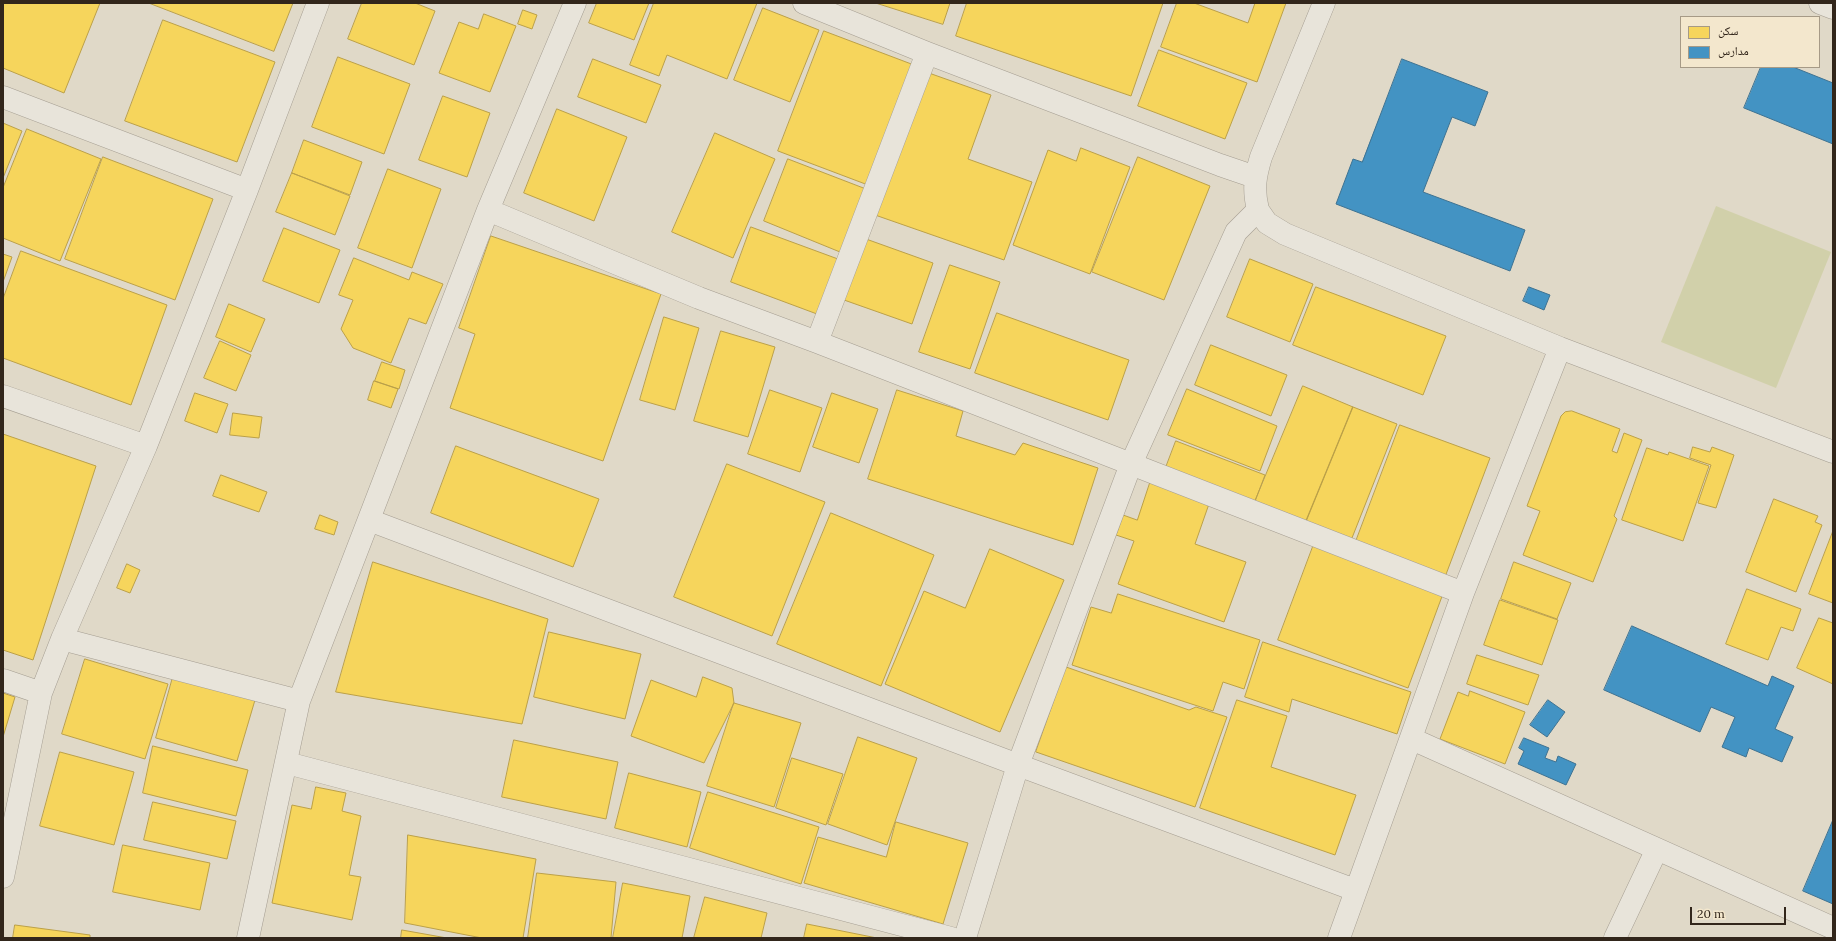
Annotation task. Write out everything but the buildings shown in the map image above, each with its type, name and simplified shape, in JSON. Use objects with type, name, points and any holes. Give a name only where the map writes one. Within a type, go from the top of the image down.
[{"type":"street","points":[[3,877],[41,694],[62,638],[146,446],[247,190],[318,3]]},
{"type":"street","points":[[248,938],[287,763],[299,701],[488,210],[575,3]]},
{"type":"street","points":[[804,3],[928,53],[1220,166],[1255,177]]},
{"type":"street","points":[[1324,3],[1261,157],[1255,177],[1254,194],[1258,210],[1267,222],[1285,234],[1560,348],[1833,452]]},
{"type":"street","points":[[1820,3],[1833,8]]},
{"type":"street","points":[[816,342],[928,53]]},
{"type":"street","points":[[3,97],[247,190]]},
{"type":"street","points":[[488,210],[699,298],[1463,593]]},
{"type":"street","points":[[965,938],[1018,766],[1131,464],[1236,232],[1258,210]]},
{"type":"street","points":[[1339,938],[1355,890],[1412,739],[1463,593],[1560,348]]},
{"type":"street","points":[[3,396],[146,446]]},
{"type":"street","points":[[369,520],[1018,766],[1355,890]]},
{"type":"street","points":[[62,638],[299,701]]},
{"type":"street","points":[[3,680],[41,694]]},
{"type":"street","points":[[1412,739],[1833,928]]},
{"type":"street","points":[[287,763],[951,938]]},
{"type":"street","points":[[1615,938],[1657,849]]},
{"type":"green space","points":[[1716,206],[1831,252],[1776,388],[1661,342]]}]
